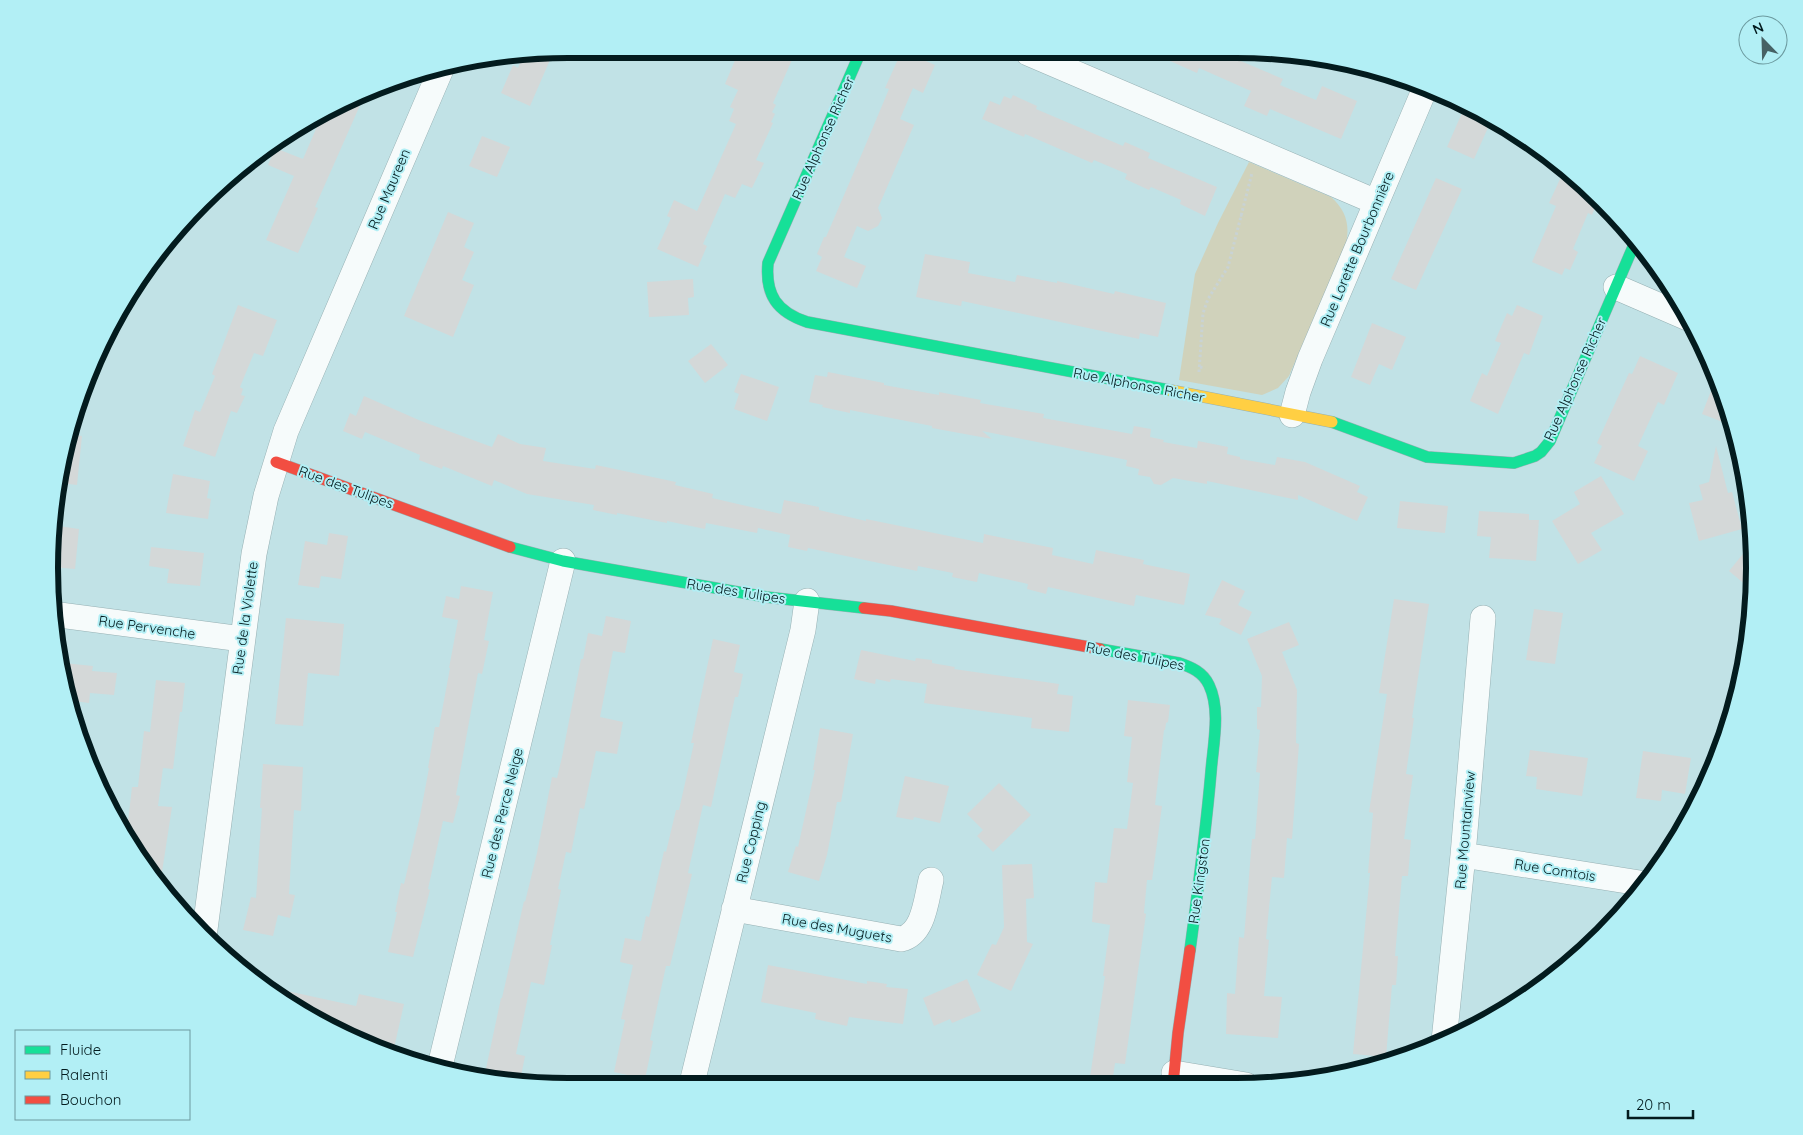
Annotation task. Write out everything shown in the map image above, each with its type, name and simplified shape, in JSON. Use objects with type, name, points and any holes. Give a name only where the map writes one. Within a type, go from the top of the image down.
[{"type":"street","name":"Rue Alphonse Richer","points":[[858,58],[768,264],[768,287],[774,301],[784,312],[798,320],[1342,424],[1427,457],[1514,463],[1528,459],[1540,452],[1554,434],[1633,248]]},
{"type":"street","points":[[1040,58],[1376,202]]},
{"type":"street","name":"Rue Maureen","points":[[337,312],[439,74]]},
{"type":"street","name":"Rue Lorette Bourbonnière","points":[[1292,414],[1310,360],[1423,93]]},
{"type":"street","points":[[1616,287],[1677,313]]},
{"type":"street","name":"Rue de la Violette","points":[[205,926],[257,533],[286,431],[337,312]]},
{"type":"street","name":"Rue des Tulipes","points":[[276,462],[515,549],[563,561],[766,597],[891,611],[1171,661],[1194,668],[1205,678]]},
{"type":"street","name":"Rue des Perce Neige","points":[[441,1061],[563,561]]},
{"type":"street","name":"Rue Copping","points":[[693,1078],[803,630],[807,602]]},
{"type":"street","name":"Rue Pervenche","points":[[60,615],[242,639]]},
{"type":"street","name":"Rue Mountainview","points":[[1445,1033],[1464,856],[1483,618]]},
{"type":"street","name":"Rue Kingston","points":[[1173,1078],[1210,795],[1215,706],[1212,691],[1205,678]]},
{"type":"street","name":"Rue Comtois","points":[[1464,856],[1636,883]]},
{"type":"street","name":"Rue des Muguets","points":[[734,909],[901,939],[911,935],[918,928],[931,880]]},
{"type":"path","points":[[1199,375],[1203,313],[1208,299],[1228,267],[1254,166]]},
{"type":"path","points":[[1240,215],[1245,216]]},
{"type":"path","points":[[1200,367],[1205,368]]},
{"type":"green space","points":[[1249,162],[1331,197],[1340,207],[1347,224],[1346,243],[1289,376],[1278,388],[1262,395],[1179,380],[1195,274]]},
{"type":"building","points":[[736,58],[793,58],[773,103],[776,105],[772,112],[775,114],[771,122],[773,123],[756,160],[764,163],[752,188],[742,184],[735,198],[725,194],[703,244],[707,246],[698,267],[657,249],[671,218],[667,216],[674,200],[697,211],[736,124],[729,121],[734,109],[730,107],[738,90],[725,84]]},
{"type":"building","points":[[899,58],[906,61],[908,58],[919,58],[935,65],[923,93],[913,88],[900,119],[914,125],[878,208],[882,218],[878,226],[868,231],[857,226],[844,257],[866,266],[857,288],[816,271],[822,257],[817,254],[889,89],[885,88]]},
{"type":"building","points":[[1163,58],[1236,58],[1283,79],[1280,85],[1316,100],[1322,86],[1357,101],[1341,139],[1270,109],[1267,116],[1244,106],[1251,91],[1199,68],[1197,73]]},
{"type":"building","points":[[551,59],[530,106],[501,93],[513,65],[518,68],[521,60]]},
{"type":"building","points":[[1013,95],[1037,106],[1036,109],[1123,146],[1125,142],[1150,153],[1148,158],[1217,187],[1205,216],[1180,204],[1181,200],[1151,187],[1149,190],[1125,179],[1127,174],[1094,160],[1092,163],[1025,134],[1024,137],[982,119],[990,101],[1000,105],[1004,96],[1011,99]]},
{"type":"building","points":[[362,101],[315,207],[318,208],[298,253],[266,240],[294,176],[268,165],[276,149],[303,159],[319,122]]},
{"type":"building","points":[[1463,111],[1489,125],[1474,159],[1447,147]]},
{"type":"building","points":[[482,136],[510,147],[497,177],[469,166]]},
{"type":"building","points":[[1562,176],[1595,206],[1592,215],[1588,213],[1573,249],[1578,252],[1570,270],[1565,268],[1562,275],[1532,262],[1556,206],[1549,203]]},
{"type":"building","points":[[1436,178],[1462,189],[1416,290],[1391,279]]},
{"type":"building","points":[[448,212],[474,223],[464,247],[474,252],[462,280],[474,285],[453,337],[404,316]]},
{"type":"building","points":[[925,254],[970,262],[968,273],[1015,282],[1017,275],[1057,283],[1057,281],[1114,294],[1115,291],[1166,303],[1158,337],[1140,333],[1139,339],[962,301],[961,306],[916,297]]},
{"type":"building","points":[[693,279],[694,297],[688,298],[689,315],[649,317],[647,282]]},
{"type":"building","points":[[238,305],[277,320],[263,356],[254,353],[240,387],[243,389],[241,395],[245,396],[237,413],[231,411],[215,457],[183,446],[195,410],[200,412],[215,376],[212,374]]},
{"type":"building","points":[[1517,305],[1543,316],[1529,355],[1524,353],[1498,414],[1470,401],[1482,373],[1487,376],[1501,343],[1495,341],[1507,313],[1512,316]]},
{"type":"building","points":[[1372,323],[1406,337],[1392,370],[1379,364],[1370,385],[1351,377]]},
{"type":"building","points":[[711,344],[728,365],[705,383],[688,361]]},
{"type":"building","points":[[1640,356],[1678,373],[1664,405],[1658,402],[1638,446],[1648,451],[1634,481],[1594,463],[1602,446],[1597,443],[1629,373],[1632,374]]},
{"type":"building","points":[[828,372],[884,383],[884,385],[981,400],[980,403],[1044,414],[1043,418],[1132,434],[1134,426],[1151,429],[1150,437],[1164,440],[1163,442],[1197,448],[1198,441],[1228,447],[1227,454],[1240,457],[1240,459],[1275,465],[1277,457],[1305,462],[1360,486],[1357,492],[1368,497],[1357,521],[1298,495],[1298,500],[1207,481],[1207,484],[1173,478],[1161,485],[1154,484],[1150,477],[1138,475],[1139,469],[1126,466],[1127,460],[982,431],[992,439],[850,410],[850,413],[809,402],[815,375],[827,377]]},
{"type":"building","points":[[741,374],[779,387],[767,421],[734,409],[739,394],[734,392]]},
{"type":"building","points":[[1712,387],[1724,422],[1702,414]]},
{"type":"building","points":[[364,396],[421,421],[492,447],[498,434],[520,444],[546,448],[543,461],[595,469],[596,465],[676,482],[675,485],[713,494],[712,498],[781,514],[784,500],[819,507],[819,510],[866,521],[866,519],[983,543],[984,534],[1053,548],[1052,555],[1093,564],[1096,550],[1144,560],[1143,564],[1190,574],[1184,605],[1136,595],[1134,606],[1048,587],[1046,594],[1027,589],[1028,584],[979,573],[977,582],[952,577],[953,573],[918,566],[917,571],[808,548],[807,551],[788,547],[790,535],[758,528],[757,533],[706,523],[705,529],[667,521],[667,523],[593,510],[594,505],[527,494],[494,480],[492,486],[443,466],[442,469],[419,460],[420,455],[365,432],[362,439],[343,431],[350,413],[356,416]]},
{"type":"building","points":[[75,435],[82,436],[77,485],[65,484]]},
{"type":"building","points":[[1716,446],[1728,493],[1732,492],[1742,529],[1699,541],[1689,503],[1703,500],[1699,485],[1709,482]]},
{"type":"building","points":[[173,474],[210,481],[207,498],[211,499],[208,519],[166,513]]},
{"type":"building","points":[[1601,476],[1624,514],[1591,533],[1602,550],[1578,564],[1552,521],[1580,504],[1574,492]]},
{"type":"building","points":[[1400,501],[1448,506],[1445,533],[1397,528]]},
{"type":"building","points":[[1479,511],[1529,514],[1529,520],[1539,520],[1536,561],[1489,558],[1491,537],[1477,536]]},
{"type":"building","points":[[60,526],[79,529],[75,569],[58,568]]},
{"type":"building","points":[[329,533],[348,536],[341,579],[321,576],[319,588],[298,585],[305,541],[327,545]]},
{"type":"building","points":[[151,547],[204,553],[200,586],[167,583],[169,569],[149,566]]},
{"type":"building","points":[[1745,551],[1745,584],[1729,571]]},
{"type":"building","points":[[1222,580],[1245,591],[1238,605],[1252,612],[1241,635],[1219,624],[1222,619],[1205,615]]},
{"type":"building","points":[[461,586],[493,592],[484,640],[489,641],[482,674],[478,673],[456,795],[460,796],[453,823],[443,821],[428,889],[430,890],[413,957],[388,952],[401,883],[404,884],[420,816],[435,727],[439,727],[458,620],[442,617],[446,596],[459,599]]},
{"type":"building","points":[[1394,599],[1429,604],[1412,718],[1414,718],[1406,774],[1413,775],[1404,839],[1411,840],[1408,876],[1402,876],[1395,956],[1398,956],[1396,985],[1392,985],[1386,1054],[1379,1056],[1353,1054],[1370,873],[1368,873],[1373,813],[1369,812],[1387,694],[1379,693]]},
{"type":"building","points":[[1534,609],[1563,613],[1555,664],[1526,660]]},
{"type":"building","points":[[606,616],[631,621],[625,653],[613,651],[600,717],[623,722],[617,754],[596,751],[584,809],[580,808],[571,853],[566,852],[558,889],[561,890],[544,985],[531,982],[516,1054],[525,1056],[521,1075],[486,1071],[501,998],[537,853],[552,777],[557,778],[562,757],[581,659],[583,659],[588,633],[602,636]]},
{"type":"building","points":[[286,618],[344,624],[339,676],[308,673],[303,726],[275,724]]},
{"type":"building","points":[[1289,622],[1299,645],[1282,652],[1297,690],[1296,743],[1299,744],[1292,839],[1287,838],[1284,878],[1272,877],[1266,939],[1269,940],[1264,996],[1282,997],[1278,1038],[1226,1034],[1227,993],[1235,994],[1239,937],[1244,938],[1252,839],[1255,839],[1260,773],[1256,772],[1260,730],[1257,729],[1257,707],[1261,707],[1262,676],[1247,639]]},
{"type":"building","points":[[713,639],[740,645],[734,672],[743,674],[738,697],[735,697],[711,807],[703,805],[688,873],[692,874],[670,966],[666,966],[650,1040],[653,1041],[645,1078],[641,1078],[614,1072],[625,1020],[621,1019],[633,965],[620,962],[625,938],[641,941],[646,916],[649,917],[664,851],[666,852],[676,810],[679,810],[694,743],[691,743]]},
{"type":"building","points":[[861,650],[915,661],[916,658],[932,660],[932,663],[955,667],[954,669],[1059,684],[1057,694],[1073,696],[1069,732],[1031,728],[1032,718],[924,703],[927,684],[891,679],[890,682],[876,679],[875,684],[854,679]]},
{"type":"building","points":[[66,663],[93,666],[92,671],[117,673],[114,695],[90,693],[89,703],[76,701]]},
{"type":"building","points":[[156,680],[185,683],[173,769],[163,768],[158,806],[172,807],[161,876],[143,851],[128,825],[132,787],[138,787],[144,731],[150,732]]},
{"type":"building","points":[[1128,700],[1170,705],[1168,722],[1164,730],[1155,805],[1162,806],[1152,880],[1147,880],[1144,913],[1146,914],[1125,1064],[1115,1063],[1113,1078],[1090,1078],[1105,976],[1103,976],[1110,925],[1092,922],[1095,882],[1107,883],[1114,828],[1127,829],[1133,783],[1127,782],[1132,737],[1124,736]]},
{"type":"building","points":[[820,728],[853,734],[841,802],[837,802],[827,855],[819,881],[788,872],[796,846],[798,847],[815,770],[813,770]]},
{"type":"building","points":[[1530,750],[1588,758],[1582,796],[1536,789],[1537,777],[1526,776]]},
{"type":"building","points":[[1643,751],[1691,758],[1685,794],[1662,790],[1661,801],[1636,798]]},
{"type":"building","points":[[263,764],[303,767],[301,811],[294,810],[289,894],[295,895],[290,918],[278,915],[273,936],[243,930],[251,897],[256,898]]},
{"type":"building","points":[[905,776],[949,786],[940,823],[914,817],[913,820],[896,817]]},
{"type":"building","points":[[999,783],[1031,815],[993,852],[977,836],[983,830],[967,814]]},
{"type":"building","points":[[1032,864],[1034,898],[1026,899],[1027,942],[1033,944],[1011,991],[977,975],[992,944],[996,945],[1004,927],[1002,865]]},
{"type":"building","points":[[768,965],[867,984],[867,981],[887,984],[886,987],[908,989],[903,1024],[849,1017],[847,1026],[815,1019],[816,1013],[761,1002]]},
{"type":"building","points":[[967,979],[981,1011],[952,1023],[950,1019],[934,1026],[923,998]]},
{"type":"building","points":[[281,990],[356,1006],[359,994],[404,1004],[394,1047],[342,1025]]},
{"type":"traffic: fast","points":[[858,58],[768,263],[769,284],[775,301],[788,313],[807,322],[1169,390]]},
{"type":"traffic: fast","points":[[1332,422],[1427,457],[1514,463],[1535,456],[1550,441],[1633,248]]},
{"type":"traffic: fast","points":[[510,547],[563,561],[766,597],[864,608]]},
{"type":"traffic: fast","points":[[1100,649],[1188,666],[1206,680],[1213,695],[1215,705],[1214,739],[1190,950]]},
{"type":"traffic: slow","points":[[1169,390],[1332,422]]},
{"type":"traffic: jam","points":[[276,462],[510,547]]},
{"type":"traffic: jam","points":[[864,608],[891,611],[1100,649]]},
{"type":"traffic: jam","points":[[1174,1078],[1190,950]]}]
